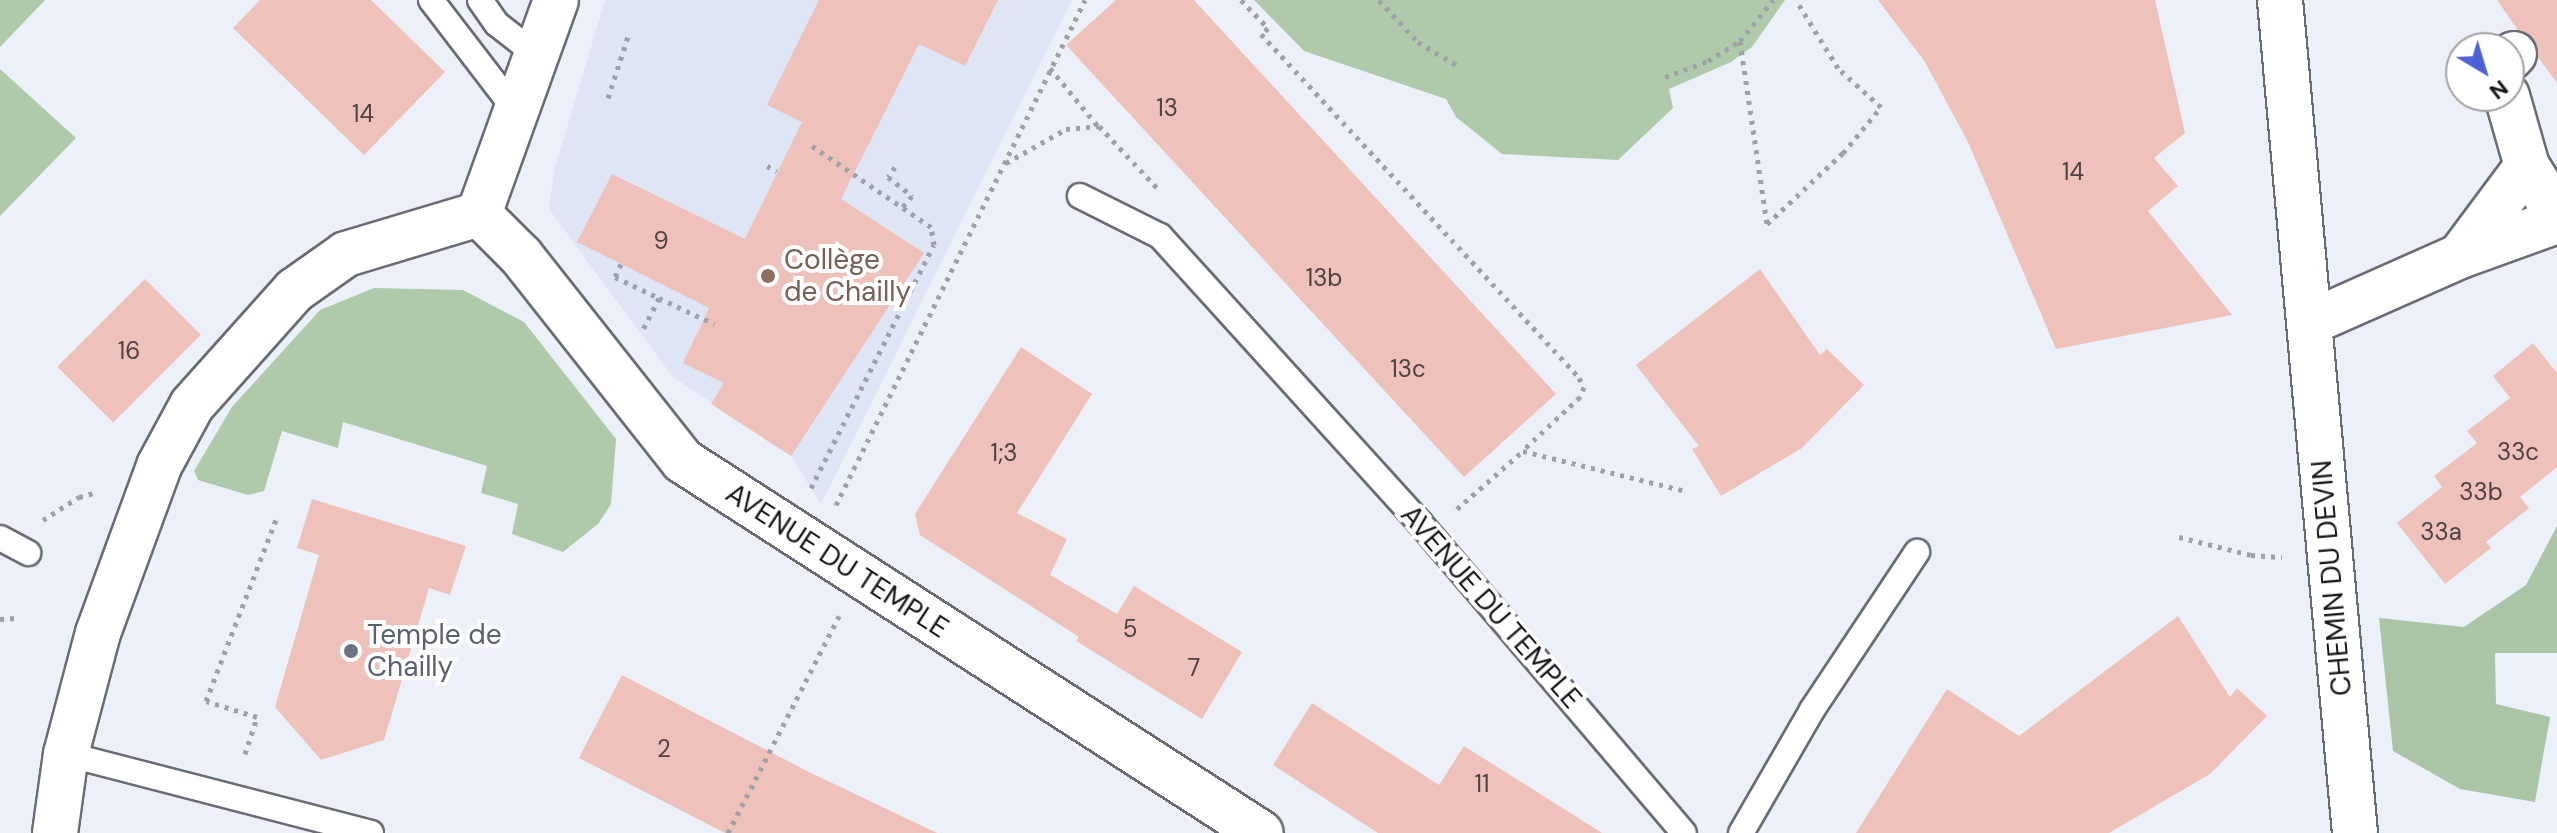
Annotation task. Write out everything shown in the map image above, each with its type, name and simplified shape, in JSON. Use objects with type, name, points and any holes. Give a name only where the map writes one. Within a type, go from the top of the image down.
[{"type":"street","points":[[55,833],[66,754],[98,633],[150,490],[192,405],[295,290],[346,254],[479,214],[556,0]]},
{"type":"street","name":"CHEMIN DU DEVIN","points":[[2280,0],[2355,833]]},
{"type":"street","points":[[2309,323],[2460,256],[2557,218],[2527,166],[2512,112]]},
{"type":"street","points":[[2460,256],[2527,166]]},
{"type":"street","name":"AVENUE DU TEMPLE","points":[[479,214],[521,256],[683,461],[1261,833]]},
{"type":"lane","points":[[431,0],[517,112]]},
{"type":"lane","points":[[480,0],[497,24],[538,56]]},
{"type":"lane","name":"AVENUE DU TEMPLE","points":[[1080,196],[1160,236],[1420,523],[1684,833]]},
{"type":"lane","points":[[0,538],[28,553]]},
{"type":"lane","points":[[1741,833],[1812,710],[1917,552]]},
{"type":"lane","points":[[66,754],[371,833]]},
{"type":"path","points":[[833,510],[1085,0]]},
{"type":"path","points":[[1241,0],[1268,28],[1261,34],[1584,387],[1580,397],[1455,511],[1444,499]]},
{"type":"path","points":[[1379,0],[1418,42],[1460,67]]},
{"type":"path","points":[[1665,77],[1708,61],[1740,41],[1773,0]]},
{"type":"path","points":[[1740,41],[1767,224],[1843,153],[1881,107],[1838,68],[1796,0]]},
{"type":"path","points":[[608,98],[628,36]]},
{"type":"path","points":[[1050,68],[1163,194]]},
{"type":"path","points":[[1006,163],[1066,129],[1099,126]]},
{"type":"path","points":[[803,504],[934,245],[931,227],[811,145]]},
{"type":"path","points":[[767,166],[777,171]]},
{"type":"path","points":[[895,167],[888,177],[912,196],[902,208]]},
{"type":"path","points":[[621,264],[615,277],[714,324]]},
{"type":"path","points":[[609,367],[633,349],[659,298]]},
{"type":"path","points":[[1523,451],[1682,490]]},
{"type":"path","points":[[33,524],[79,497],[119,486],[150,490]]},
{"type":"path","points":[[245,754],[257,717],[206,701],[278,514]]},
{"type":"path","points":[[2179,537],[2251,555],[2330,561]]},
{"type":"path","points":[[728,833],[859,575]]},
{"type":"path","points":[[0,619],[16,618]]},
{"type":"shaded area","name":"Collège de Chailly","points":[[605,0],[1072,0],[821,504],[791,456],[672,376],[549,209],[554,171]]},
{"type":"green space","points":[[0,0],[45,0],[0,47]]},
{"type":"green space","points":[[1254,0],[1785,0],[1752,47],[1731,62],[1669,89],[1673,108],[1618,160],[1502,154],[1456,117],[1446,99],[1304,51]]},
{"type":"green space","points":[[0,69],[76,138],[0,216]]},
{"type":"green space","points":[[374,288],[463,290],[524,322],[616,439],[611,504],[599,523],[563,552],[512,534],[518,504],[481,493],[487,466],[343,422],[338,448],[282,431],[264,491],[248,495],[198,480],[194,471],[232,407],[320,310]]},
{"type":"green space","points":[[2557,526],[2557,653],[2495,653],[2496,704],[2550,717],[2535,802],[2460,789],[2393,751],[2379,618],[2464,627],[2526,585]]},
{"type":"building","points":[[260,0],[371,0],[445,72],[364,155],[233,28]]},
{"type":"building","points":[[819,0],[998,0],[965,66],[919,44],[841,199],[924,253],[791,456],[711,404],[724,383],[683,363],[709,308],[577,242],[612,174],[745,239],[802,122],[767,105]]},
{"type":"building","points":[[1116,0],[1194,0],[1556,394],[1464,477],[1066,45]]},
{"type":"building","points":[[1878,0],[2155,0],[2185,133],[2154,158],[2178,186],[2148,211],[2232,315],[2056,349],[1968,142],[1925,62]]},
{"type":"building","points":[[2497,0],[2557,0],[2557,83],[2538,57],[2532,37],[2518,30]]},
{"type":"building","points":[[1760,269],[1820,355],[1827,349],[1864,385],[1802,448],[1721,496],[1692,449],[1699,446],[1636,365]]},
{"type":"building","points":[[145,279],[201,335],[113,423],[57,367]]},
{"type":"building","points":[[2533,343],[2557,373],[2557,467],[2520,497],[2529,508],[2486,542],[2491,548],[2445,584],[2397,523],[2442,487],[2434,476],[2477,443],[2467,431],[2510,398],[2493,376]]},
{"type":"building","points":[[1021,347],[1092,394],[1017,513],[1067,539],[1050,575],[1117,614],[1134,586],[1242,652],[1202,719],[1076,641],[1079,637],[920,535],[915,514]]},
{"type":"building","name":"Temple de Chailly","points":[[312,499],[466,546],[450,595],[429,588],[384,740],[321,760],[275,707],[319,555],[297,548]]},
{"type":"building","points":[[2178,616],[2230,697],[2237,688],[2267,716],[2210,774],[2109,833],[1856,833],[1947,689],[2019,736]]},
{"type":"building","points":[[622,675],[809,772],[937,833],[725,833],[579,758]]},
{"type":"building","points":[[1312,703],[1439,785],[1464,746],[1602,833],[1378,833],[1273,765]]},
{"type":"place","name":"Collège de Chailly","points":[[768,276]]},
{"type":"place","name":"Temple de Chailly","points":[[351,651]]}]
